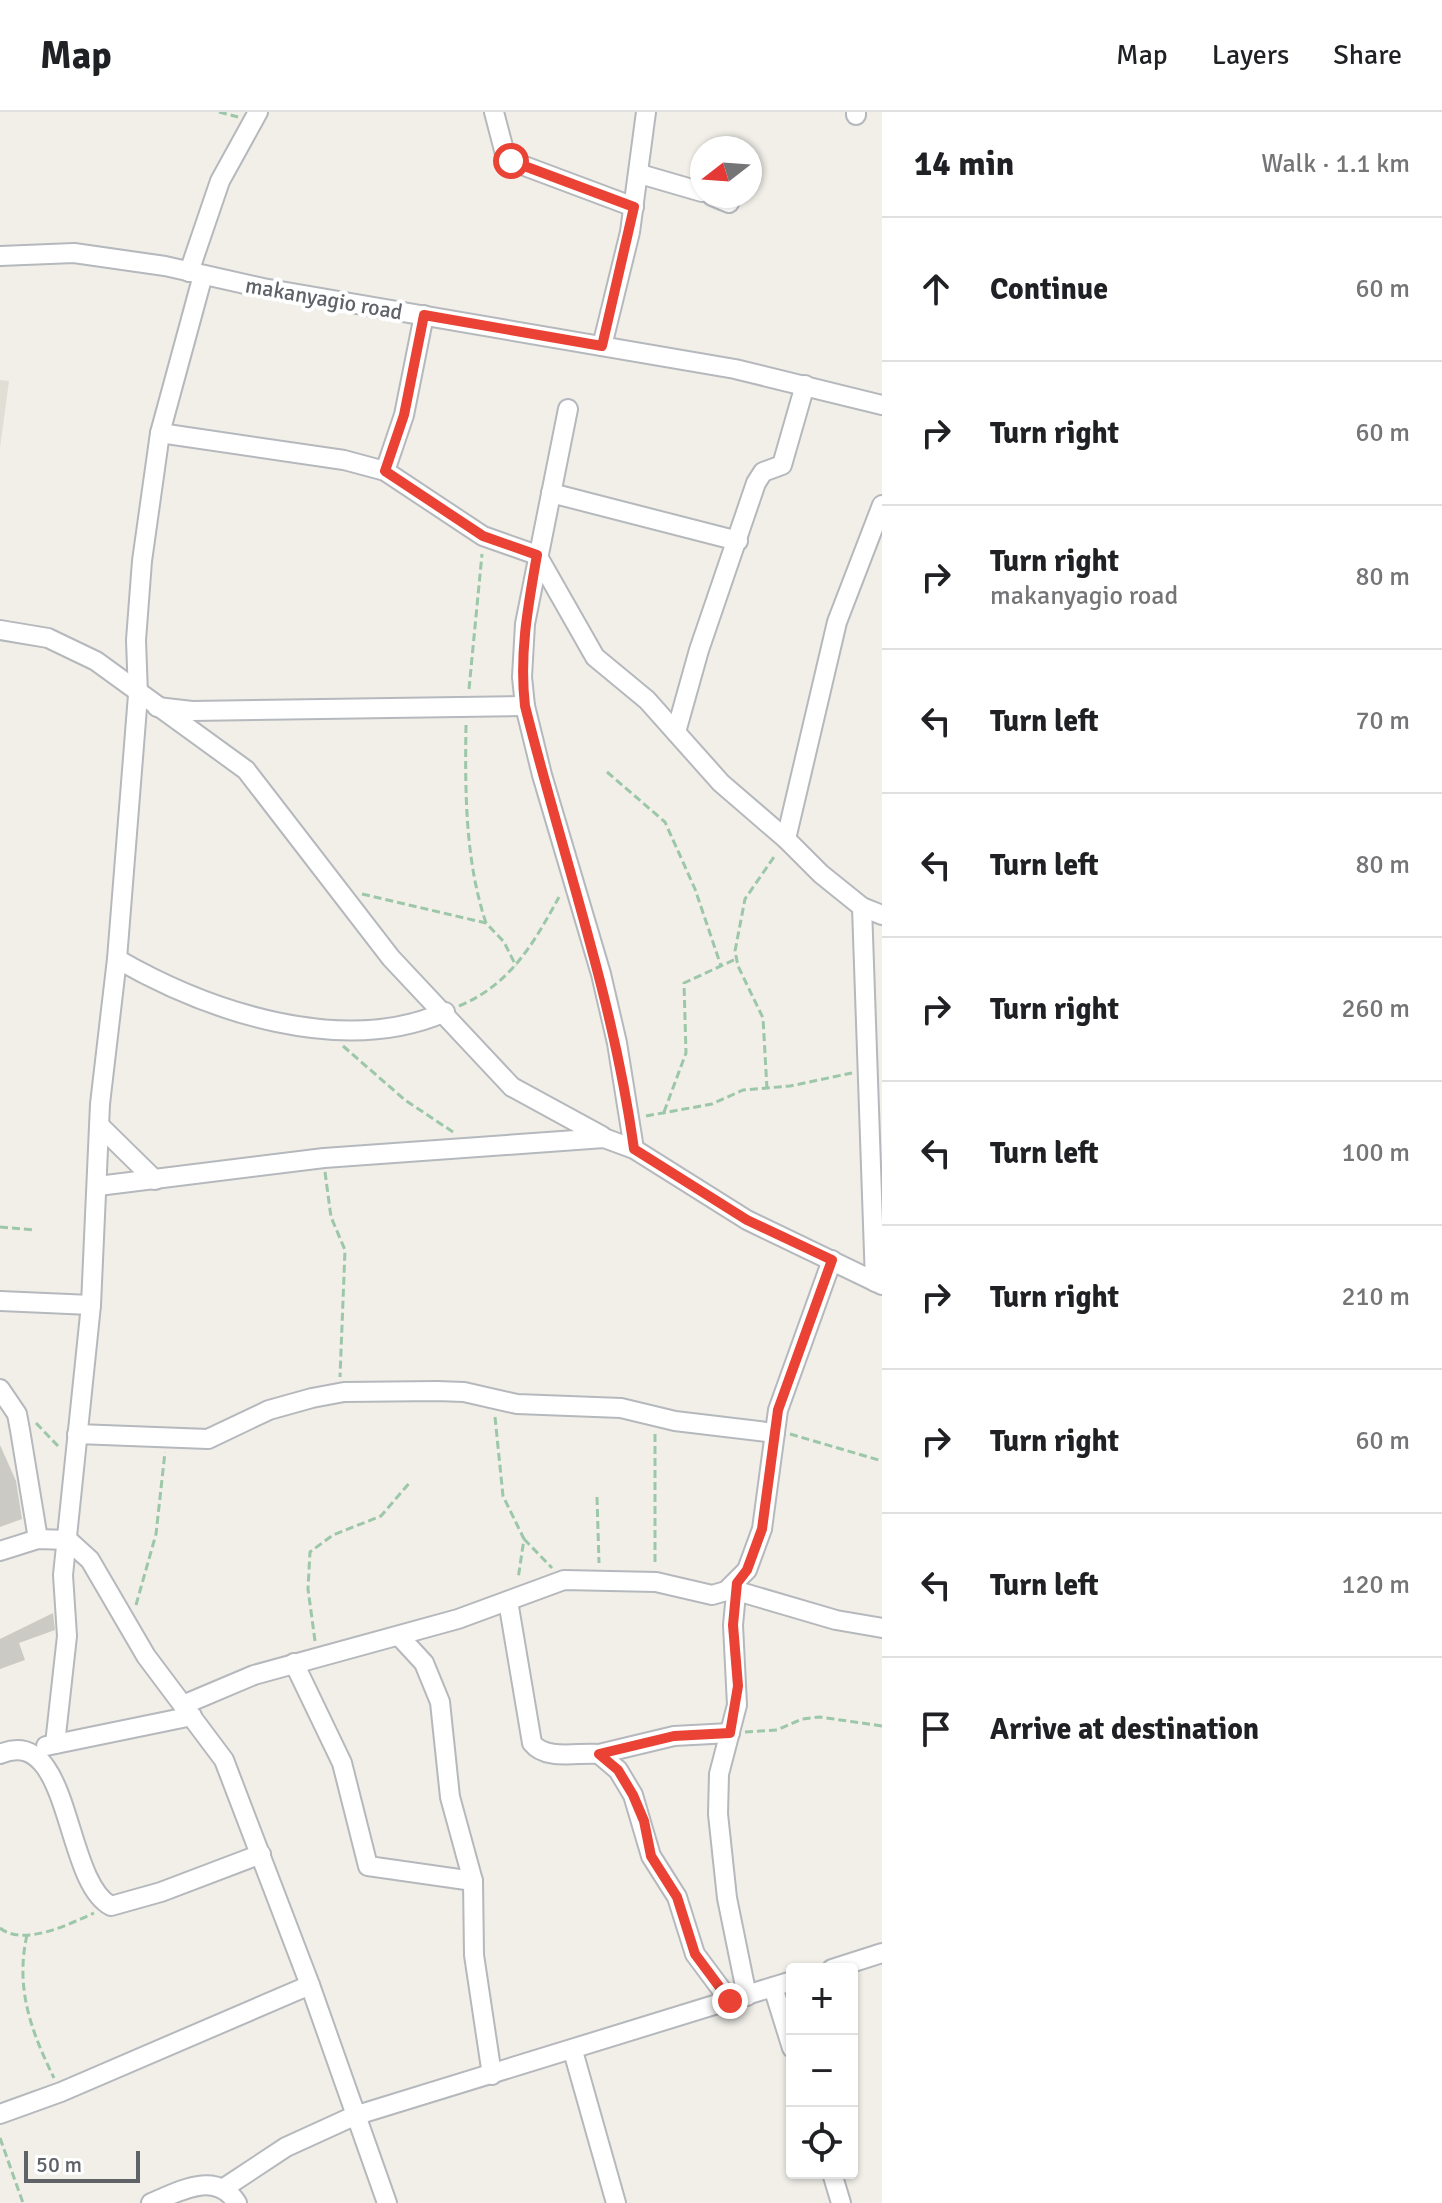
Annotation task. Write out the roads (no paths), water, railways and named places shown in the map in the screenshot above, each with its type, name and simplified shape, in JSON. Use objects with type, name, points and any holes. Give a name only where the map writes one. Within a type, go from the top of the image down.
[{"type":"street","points":[[55,1744],[67,1636],[63,1593],[91,1305],[100,1126],[138,695],[136,640],[142,561],[160,433],[196,273],[220,181],[258,112]]},
{"type":"street","points":[[494,112],[505,154],[511,161],[634,207]]},
{"type":"street","points":[[602,346],[634,207],[646,112]]},
{"type":"street","points":[[640,174],[690,189]]},
{"type":"street","name":"makanyagio road","points":[[0,256],[74,253],[196,273],[709,364],[882,405]]},
{"type":"street","points":[[385,471],[404,415],[424,315]]},
{"type":"street","points":[[676,732],[699,650],[759,474],[780,467],[787,454],[805,385]]},
{"type":"street","points":[[568,409],[525,624],[522,677],[525,706],[601,974],[634,1149]]},
{"type":"street","points":[[160,433],[344,460],[385,471],[483,536],[537,555],[595,657],[631,685],[721,783],[862,907],[882,915]]},
{"type":"street","points":[[551,493],[738,541]]},
{"type":"street","points":[[786,839],[837,622],[882,505]]},
{"type":"street","points":[[0,630],[48,638],[96,661],[138,695],[246,770],[391,958],[445,1012],[512,1087],[604,1138],[634,1149],[747,1220],[879,1284],[877,1168],[862,907]]},
{"type":"street","points":[[155,707],[192,711],[525,706]]},
{"type":"street","points":[[117,959],[164,986],[229,1012],[327,1028],[390,1029],[421,1023],[445,1012]]},
{"type":"street","points":[[100,1126],[155,1180]]},
{"type":"street","points":[[98,1186],[324,1158],[604,1138]]},
{"type":"street","points":[[738,1999],[718,1814],[719,1774],[738,1686],[733,1625],[737,1587],[747,1570],[762,1529],[778,1410],[832,1260]]},
{"type":"street","points":[[0,1301],[91,1305]]},
{"type":"street","points":[[0,1389],[17,1414],[38,1539]]},
{"type":"street","points":[[77,1434],[166,1440],[208,1439],[269,1410],[339,1393],[464,1392],[494,1401],[621,1408],[657,1417],[775,1433]]},
{"type":"street","points":[[0,1551],[38,1539],[68,1540],[96,1569],[130,1628],[224,1760],[310,1985],[387,2203]]},
{"type":"street","points":[[29,1751],[188,1710],[294,1663],[399,1636],[564,1580],[656,1582],[712,1595],[737,1587],[836,1620],[882,1628]]},
{"type":"street","points":[[511,1599],[532,1743],[542,1751],[561,1755],[599,1754],[674,1736],[730,1733]]},
{"type":"street","points":[[399,1636],[424,1663],[440,1702],[450,1797],[473,1881],[474,1955],[492,2075]]},
{"type":"street","points":[[294,1663],[342,1763],[354,1804],[362,1853],[368,1866],[473,1881]]},
{"type":"street","points":[[0,1754],[17,1748],[29,1751],[41,1761],[59,1792],[92,1890],[111,1906],[161,1892],[261,1854]]},
{"type":"street","points":[[599,1754],[618,1770],[633,1795],[644,1821],[651,1856],[677,1897],[695,1954],[738,1999]]},
{"type":"street","points":[[851,1963],[882,1953]]},
{"type":"street","points":[[224,2188],[286,2147],[354,2116],[786,1983]]},
{"type":"street","points":[[0,2114],[61,2092],[310,1985]]},
{"type":"street","points":[[773,1987],[788,2035]]},
{"type":"street","points":[[573,2051],[616,2203]]},
{"type":"street","points":[[834,2179],[841,2203]]},
{"type":"street","points":[[151,2203],[210,2184],[224,2188],[237,2203]]}]
